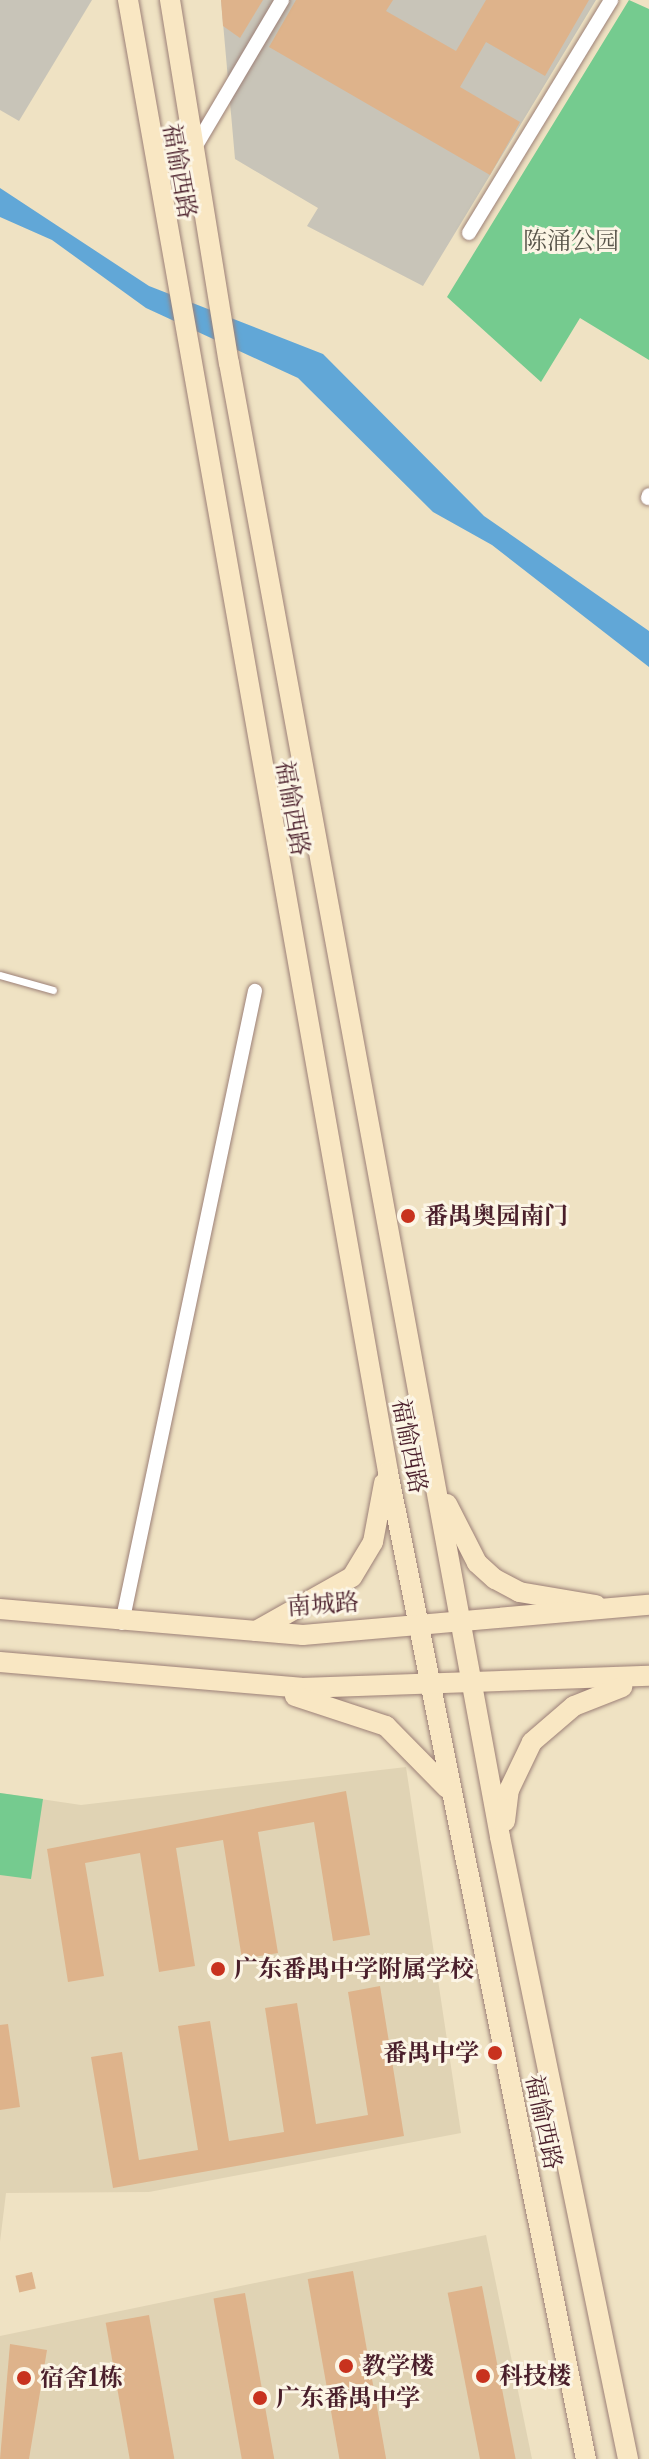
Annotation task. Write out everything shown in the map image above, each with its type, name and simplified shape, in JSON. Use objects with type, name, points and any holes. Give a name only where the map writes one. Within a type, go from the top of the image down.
[{"type":"street","name":"福愉西路","points":[[128,0],[183,340],[379,1420],[451,1795],[586,2459]]},
{"type":"street","name":"福愉西路","points":[[170,0],[192,153],[229,363],[431,1463],[508,1873],[628,2459]]},
{"type":"street","points":[[192,153],[282,0]]},
{"type":"street","points":[[469,233],[611,0]]},
{"type":"street","points":[[122,1623],[255,991]]},
{"type":"street","points":[[252,1633],[336,1591],[364,1561],[381,1515],[379,1420]]},
{"type":"street","points":[[431,1463],[462,1539],[495,1579],[545,1599],[640,1607]]},
{"type":"street","name":"南城路","points":[[0,1609],[252,1633],[463,1622],[640,1607]]},
{"type":"street","points":[[0,1662],[252,1686],[473,1684],[649,1678]]},
{"type":"street","points":[[508,1873],[504,1811],[532,1742],[574,1706],[649,1678]]},
{"type":"street","points":[[252,1686],[336,1705],[386,1726],[420,1754],[451,1795]]},
{"type":"lane","points":[[0,975],[53,990]]},
{"type":"shaded area","points":[[0,0],[92,0],[19,121],[0,110]]},
{"type":"shaded area","points":[[221,0],[596,0],[423,286],[307,226],[318,208],[235,159]]},
{"type":"shaded area","name":"广东番禺中学附属学校","points":[[406,1767],[461,2133],[149,2192],[6,2193],[0,2242],[0,1793],[81,1805]]},
{"type":"shaded area","name":"广东番禺中学","points":[[486,2235],[532,2459],[0,2459],[0,2336]]},
{"type":"green space","name":"陈涌公园","points":[[629,0],[649,9],[649,360],[580,318],[541,382],[447,297]]},
{"type":"green space","points":[[0,1793],[43,1799],[31,1879],[0,1875]]},
{"type":"water","points":[[0,188],[149,286],[323,354],[484,516],[649,631],[649,667],[492,545],[433,512],[298,378],[146,308],[52,240],[0,217]]},
{"type":"building","points":[[221,0],[263,0],[240,38],[223,26]]},
{"type":"building","points":[[296,0],[393,0],[386,11],[456,51],[486,0],[589,0],[545,76],[486,42],[460,87],[520,122],[490,175],[269,47]]},
{"type":"building","points":[[346,1791],[370,1935],[333,1941],[314,1822],[258,1832],[278,1953],[242,1959],[223,1840],[176,1848],[195,1966],[159,1972],[140,1853],[85,1863],[104,1976],[68,1982],[47,1849]]},
{"type":"building","points":[[380,1986],[404,2136],[113,2188],[91,2057],[122,2052],[139,2160],[198,2150],[178,2026],[210,2021],[229,2141],[284,2132],[265,2008],[297,2003],[316,2124],[368,2115],[348,1992]]},
{"type":"building","points":[[8,2024],[20,2107],[0,2110],[0,2025]]},
{"type":"building","name":"教学楼","points":[[353,2271],[386,2459],[339,2459],[308,2279]]},
{"type":"building","points":[[32,2272],[36,2289],[19,2292],[15,2276]]},
{"type":"building","name":"科技楼","points":[[482,2286],[516,2459],[480,2459],[448,2293]]},
{"type":"building","points":[[245,2293],[274,2459],[242,2459],[213,2299]]},
{"type":"building","points":[[149,2315],[174,2459],[130,2459],[106,2323]]},
{"type":"building","name":"宿舍1栋","points":[[10,2344],[47,2350],[29,2459],[0,2459]]},
{"type":"place","name":"番禺奥园南门","points":[[408,1216]]},
{"type":"place","name":"广东番禺中学附属学校","points":[[218,1969]]},
{"type":"place","name":"番禺中学","points":[[495,2053]]},
{"type":"place","name":"教学楼","points":[[346,2366]]},
{"type":"place","name":"科技楼","points":[[483,2376]]},
{"type":"place","name":"宿舍1栋","points":[[24,2378]]},
{"type":"place","name":"广东番禺中学","points":[[260,2398]]}]
